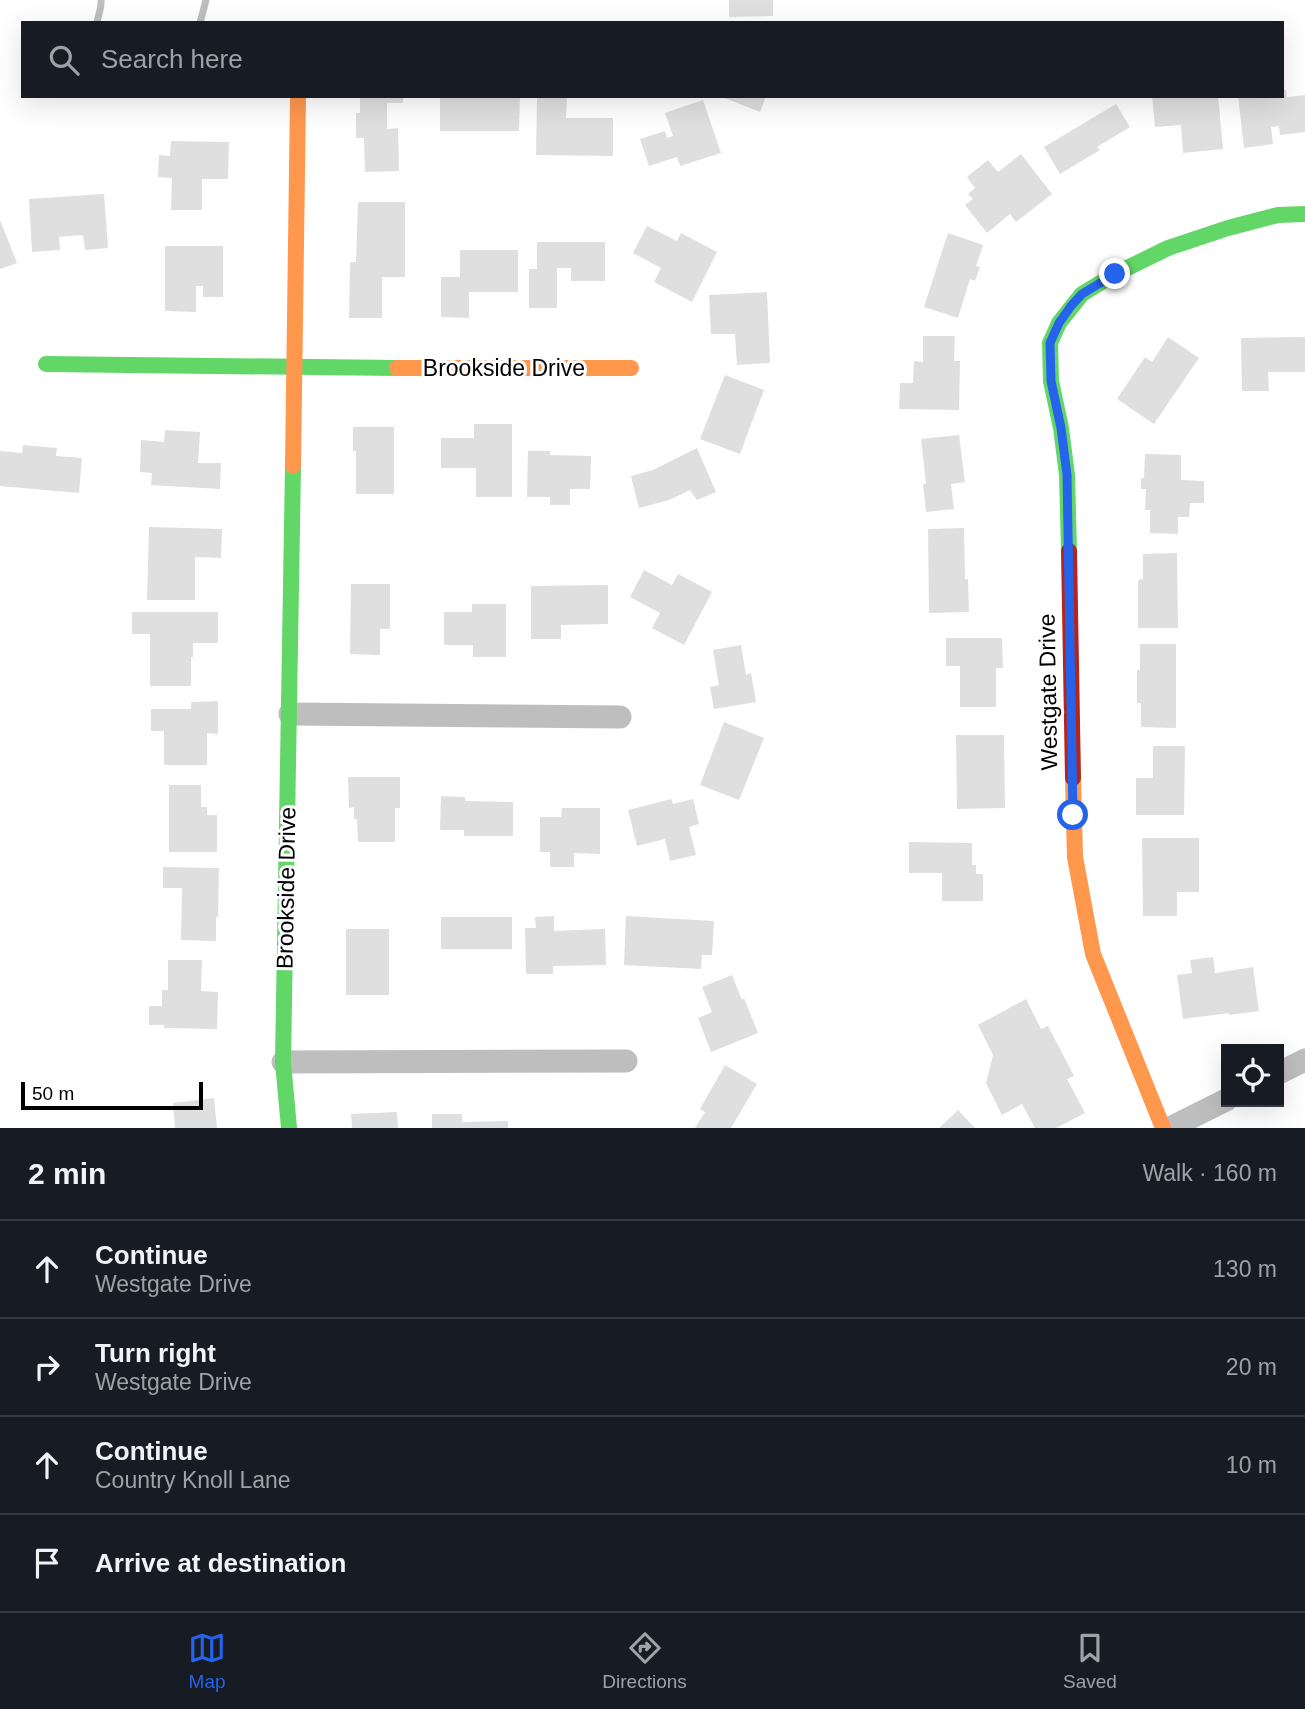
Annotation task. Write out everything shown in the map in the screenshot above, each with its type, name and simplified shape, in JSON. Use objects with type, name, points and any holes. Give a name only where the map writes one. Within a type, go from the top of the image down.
[{"type":"street","name":"Brookside Drive","points":[[289,1128],[283,1062],[298,98]]},
{"type":"street","name":"Westgate Drive","points":[[1163,1128],[1093,954],[1075,857],[1067,475],[1051,381],[1050,343],[1059,323],[1082,294],[1115,274],[1168,248],[1228,228],[1278,215],[1305,214]]},
{"type":"street","name":"Brookside Drive","points":[[46,364],[294,368],[631,368]]},
{"type":"street","points":[[290,714],[620,718]]},
{"type":"street","points":[[1284,1070],[1305,1060]]},
{"type":"street","points":[[283,1062],[626,1061]]},
{"type":"street","points":[[1170,1128],[1221,1102]]},
{"type":"building","points":[[729,0],[773,0],[773,16],[729,17]]},
{"type":"building","points":[[1284,90],[1287,97],[1305,95],[1305,132],[1280,135],[1279,126],[1271,127],[1273,144],[1244,148],[1238,98],[1284,98]]},
{"type":"building","points":[[360,98],[403,98],[403,103],[387,103],[387,129],[398,128],[399,171],[365,172],[364,138],[356,138],[356,113],[360,113]]},
{"type":"building","points":[[440,98],[520,98],[519,131],[440,131]]},
{"type":"building","points":[[537,98],[567,98],[566,118],[613,118],[613,156],[536,155]]},
{"type":"building","points":[[725,98],[765,98],[760,112]]},
{"type":"building","points":[[1152,98],[1218,98],[1223,149],[1183,153],[1181,125],[1155,127]]},
{"type":"building","points":[[703,100],[721,153],[680,166],[677,157],[649,166],[640,139],[665,131],[667,138],[673,136],[665,113]]},
{"type":"building","points":[[1116,104],[1130,127],[1097,147],[1100,150],[1060,174],[1044,147]]},
{"type":"building","points":[[171,141],[229,142],[228,179],[202,179],[202,210],[171,210],[172,178],[158,177],[159,155],[170,156]]},
{"type":"building","points":[[1021,154],[1052,194],[1016,222],[1010,214],[987,233],[965,205],[973,199],[968,194],[975,188],[967,177],[988,160],[998,172]]},
{"type":"building","points":[[104,194],[108,248],[85,250],[83,235],[59,237],[60,250],[32,252],[29,199]]},
{"type":"building","points":[[358,202],[405,202],[405,277],[382,277],[382,318],[349,318],[350,262],[356,262]]},
{"type":"building","points":[[0,220],[17,263],[0,269]]},
{"type":"building","points":[[647,226],[677,241],[681,233],[717,252],[692,302],[654,282],[661,268],[633,253]]},
{"type":"building","points":[[948,233],[983,245],[976,266],[980,267],[975,281],[970,279],[958,318],[924,307]]},
{"type":"building","points":[[537,242],[605,242],[605,281],[571,281],[571,268],[557,268],[557,308],[529,308],[529,269],[537,269]]},
{"type":"building","points":[[165,246],[223,246],[223,297],[203,297],[203,286],[196,286],[196,312],[165,311]]},
{"type":"building","points":[[460,250],[518,250],[518,292],[469,292],[469,318],[441,317],[441,277],[460,277]]},
{"type":"building","points":[[767,292],[770,363],[737,365],[735,334],[711,334],[709,295]]},
{"type":"building","points":[[923,336],[955,336],[954,361],[960,361],[959,410],[899,409],[900,383],[913,383],[914,361],[923,362]]},
{"type":"building","points":[[1168,337],[1199,358],[1154,424],[1117,399],[1145,357],[1152,362]]},
{"type":"building","points":[[1305,337],[1305,372],[1268,372],[1269,391],[1242,391],[1241,338]]},
{"type":"building","points":[[725,375],[764,390],[740,454],[700,439]]},
{"type":"building","points":[[474,424],[512,424],[512,497],[476,497],[476,468],[441,468],[441,438],[474,438]]},
{"type":"building","points":[[353,427],[394,427],[394,494],[356,494]]},
{"type":"building","points":[[165,430],[200,432],[198,463],[221,463],[220,489],[151,485],[152,473],[140,472],[141,440],[164,442]]},
{"type":"building","points":[[959,435],[965,482],[951,484],[954,509],[926,512],[921,439]]},
{"type":"building","points":[[23,445],[57,448],[56,456],[82,458],[79,493],[0,486],[0,451],[22,453]]},
{"type":"building","points":[[697,448],[716,492],[697,500],[690,490],[669,500],[639,508],[631,476],[653,470]]},
{"type":"building","points":[[528,451],[550,451],[550,455],[591,456],[590,489],[570,489],[570,505],[550,505],[550,497],[527,497]]},
{"type":"building","points":[[1145,454],[1181,455],[1181,480],[1204,481],[1204,503],[1190,503],[1189,517],[1178,517],[1178,534],[1150,533],[1150,510],[1145,510],[1146,489],[1141,489]]},
{"type":"building","points":[[149,527],[222,529],[221,558],[195,557],[195,600],[147,600]]},
{"type":"building","points":[[964,528],[969,612],[929,613],[928,529]]},
{"type":"building","points":[[1177,553],[1178,628],[1138,628],[1138,580],[1143,579],[1143,554]]},
{"type":"building","points":[[644,570],[672,585],[678,574],[712,592],[684,645],[652,628],[660,613],[630,597]]},
{"type":"building","points":[[351,584],[390,584],[390,629],[380,629],[380,655],[350,654]]},
{"type":"building","points":[[608,585],[608,624],[561,625],[561,639],[531,639],[531,586]]},
{"type":"building","points":[[472,604],[506,604],[506,657],[473,657],[473,645],[444,645],[444,612],[472,612]]},
{"type":"building","points":[[132,612],[218,612],[218,643],[193,643],[191,686],[150,686],[150,634],[132,634]]},
{"type":"building","points":[[946,638],[1002,638],[1003,668],[996,668],[996,707],[960,707],[960,666],[946,666]]},
{"type":"building","points":[[1140,644],[1176,644],[1176,728],[1141,727],[1141,703],[1137,703]]},
{"type":"building","points":[[741,645],[746,675],[751,673],[756,702],[714,709],[710,687],[719,685],[713,650]]},
{"type":"building","points":[[218,701],[218,734],[207,733],[207,765],[164,765],[164,731],[151,731],[151,709],[191,709],[191,702]]},
{"type":"building","points":[[724,722],[764,738],[739,800],[700,785]]},
{"type":"building","points":[[956,735],[1004,735],[1005,808],[957,809]]},
{"type":"building","points":[[1153,746],[1185,746],[1184,815],[1136,815],[1136,778],[1153,778]]},
{"type":"building","points":[[348,777],[400,777],[400,808],[395,808],[395,842],[358,842],[354,807],[349,808]]},
{"type":"building","points":[[169,785],[201,785],[201,807],[207,807],[207,815],[217,815],[217,852],[169,852]]},
{"type":"building","points":[[441,796],[465,797],[465,801],[513,802],[513,836],[464,836],[464,830],[440,830]]},
{"type":"building","points":[[671,799],[673,804],[693,799],[699,824],[689,827],[696,855],[670,861],[665,839],[637,846],[628,810]]},
{"type":"building","points":[[562,808],[600,808],[600,854],[574,853],[574,867],[550,867],[550,852],[540,852],[540,817],[561,817]]},
{"type":"building","points":[[1142,838],[1199,838],[1199,892],[1177,892],[1177,916],[1143,916]]},
{"type":"building","points":[[909,842],[972,843],[972,865],[976,865],[976,874],[983,874],[983,901],[942,901],[942,873],[909,873]]},
{"type":"building","points":[[163,867],[219,868],[216,941],[181,940],[182,888],[163,888]]},
{"type":"building","points":[[554,916],[554,931],[605,929],[606,965],[553,966],[553,974],[526,974],[525,928],[536,928],[535,917]]},
{"type":"building","points":[[626,916],[714,921],[712,955],[702,955],[701,969],[624,965]]},
{"type":"building","points":[[441,917],[512,917],[512,949],[441,949]]},
{"type":"building","points":[[346,929],[389,929],[389,995],[346,995]]},
{"type":"building","points":[[1213,957],[1215,973],[1253,967],[1259,1011],[1183,1019],[1177,975],[1192,973],[1190,960]]},
{"type":"building","points":[[168,960],[202,960],[201,991],[218,992],[217,1029],[164,1028],[164,1025],[149,1025],[149,1006],[162,1006],[162,990],[168,990]]},
{"type":"building","points":[[732,975],[758,1033],[711,1052],[698,1018],[712,1012],[702,987]]},
{"type":"building","points":[[1026,999],[1041,1029],[1048,1026],[1074,1076],[1067,1079],[1085,1113],[1056,1128],[1035,1128],[1022,1104],[1002,1115],[986,1083],[993,1055],[978,1025]]},
{"type":"building","points":[[725,1065],[757,1084],[731,1128],[695,1128],[705,1112],[700,1109]]},
{"type":"building","points":[[214,1098],[217,1128],[175,1128],[173,1103]]},
{"type":"building","points":[[958,1110],[975,1128],[939,1128]]},
{"type":"building","points":[[397,1112],[398,1128],[352,1128],[351,1114]]},
{"type":"building","points":[[432,1114],[462,1114],[462,1122],[508,1121],[508,1128],[432,1128]]},
{"type":"waterway","points":[[97,21],[101,0]]},
{"type":"waterway","points":[[201,21],[206,0]]},
{"type":"traffic: fast","points":[[1069,551],[1067,475],[1051,381],[1050,343],[1059,323],[1082,294],[1168,248],[1278,215],[1305,214]]},
{"type":"traffic: fast","points":[[46,364],[397,368]]},
{"type":"traffic: fast","points":[[289,1128],[283,1062],[293,466]]},
{"type":"traffic: slow","points":[[293,466],[298,98]]},
{"type":"traffic: slow","points":[[397,368],[631,368]]},
{"type":"traffic: slow","points":[[1073,778],[1075,857],[1093,954],[1163,1128]]},
{"type":"traffic: jam","points":[[1069,551],[1073,778]]},
{"type":"route","points":[[1073,815],[1067,475],[1051,381],[1050,343],[1059,323],[1082,294],[1115,274]]}]
